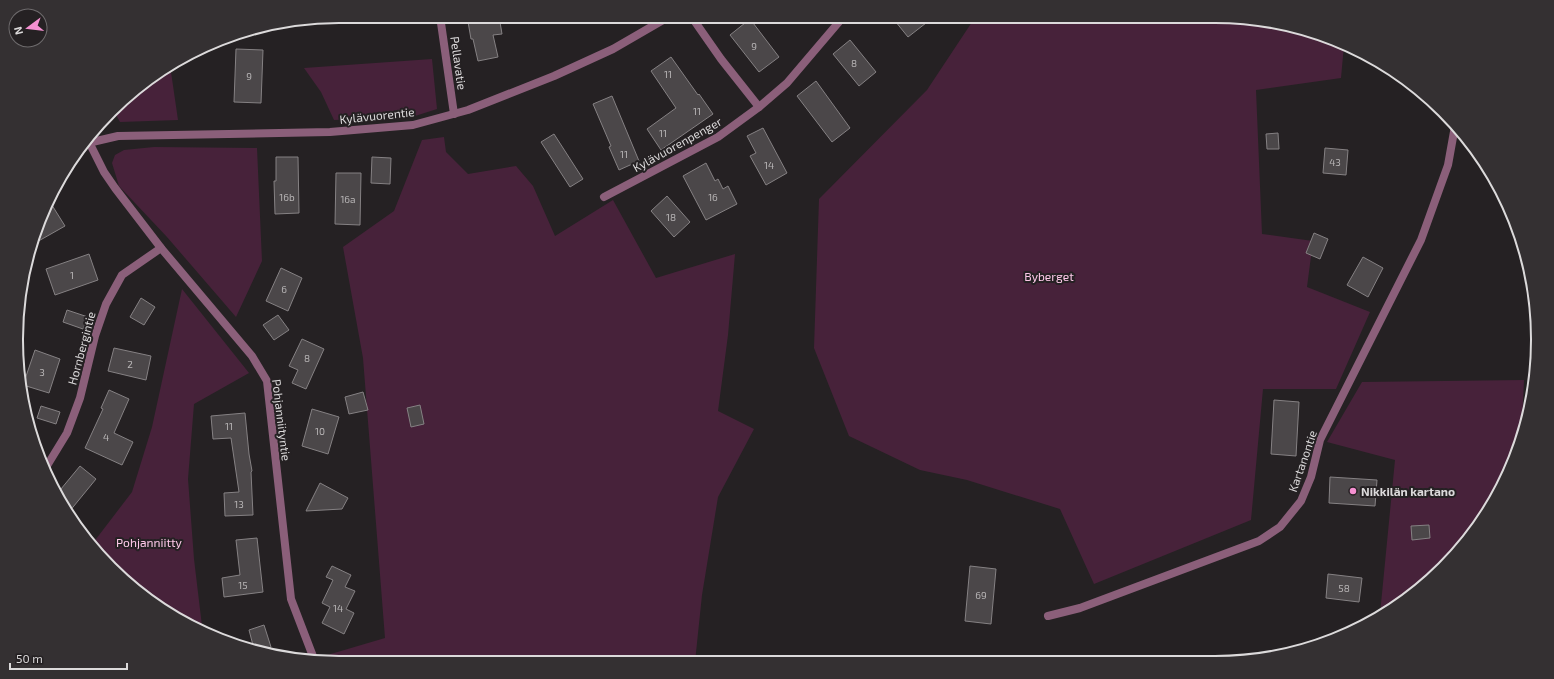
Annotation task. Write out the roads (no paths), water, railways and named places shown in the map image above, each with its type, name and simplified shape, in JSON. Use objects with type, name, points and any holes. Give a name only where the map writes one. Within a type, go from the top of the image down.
[{"type":"street","name":"Pellavatie","points":[[441,23],[454,114]]},
{"type":"street","name":"Kylävuorentie","points":[[92,142],[118,136],[330,132],[413,125],[454,114],[554,76],[613,49],[658,23]]},
{"type":"street","points":[[696,23],[721,59],[759,107]]},
{"type":"street","name":"Kylävuorenpenger","points":[[604,197],[718,137],[759,107],[787,83],[838,23]]},
{"type":"street","name":"Kartanontie","points":[[1048,616],[1080,608],[1259,541],[1280,528],[1292,514],[1301,501],[1311,477],[1320,440],[1421,240],[1448,165],[1454,133]]},
{"type":"street","name":"Pohjanniityntie","points":[[90,145],[104,172],[161,248],[252,356],[267,381],[291,599],[312,654]]},
{"type":"street","name":"Hornbergintie","points":[[48,464],[67,433],[80,398],[106,304],[122,275],[161,248]]},
{"type":"place","name":"Nikkilän kartano","points":[[1353,491]]},
{"type":"park label","name":"Byberget","points":[[1049,276]]},
{"type":"park label","name":"Pohjanniitty","points":[[149,542]]}]
